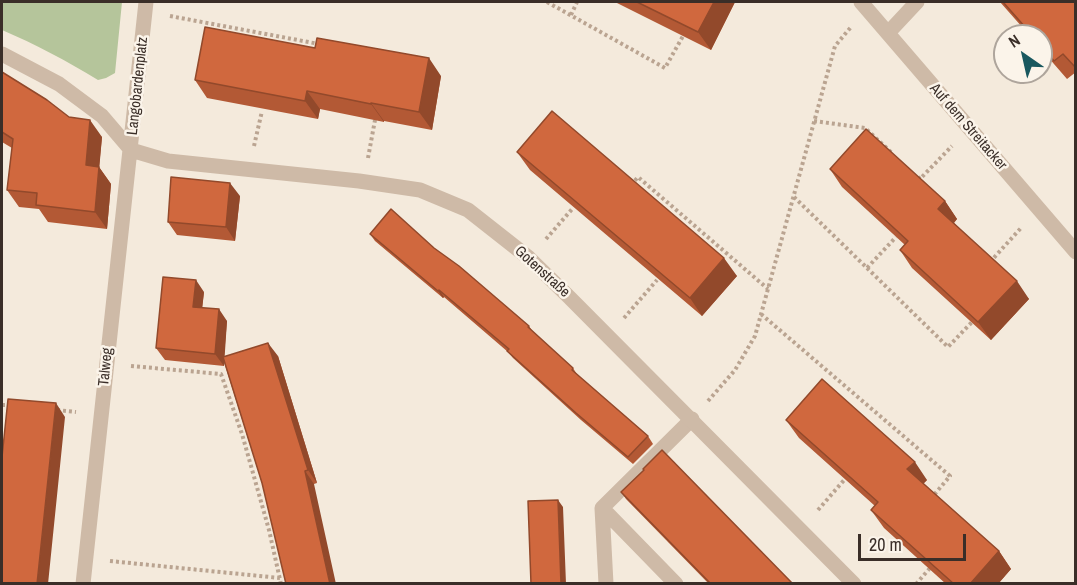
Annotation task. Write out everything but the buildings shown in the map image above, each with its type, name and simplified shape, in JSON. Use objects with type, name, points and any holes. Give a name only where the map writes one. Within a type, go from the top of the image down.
[{"type":"street","points":[[888,33],[917,2]]},
{"type":"street","name":"Auf dem Streitacker","points":[[864,5],[1076,252]]},
{"type":"street","name":"Langobardenplatz","points":[[131,150],[146,7]]},
{"type":"street","name":"Langobardenplatz","points":[[2,54],[59,84],[102,116],[131,150]]},
{"type":"street","name":"Gotenstraße","points":[[131,150],[168,161],[420,190],[468,210],[530,258],[854,584]]},
{"type":"street","name":"Talweg","points":[[83,584],[131,150]]},
{"type":"street","points":[[606,584],[602,508],[692,419]]},
{"type":"street","points":[[602,508],[676,584]]},
{"type":"path","points":[[547,2],[665,68],[683,36]]},
{"type":"path","points":[[571,15],[577,2]]},
{"type":"path","points":[[692,419],[735,370],[755,336],[835,46],[864,5]]},
{"type":"path","points":[[146,7],[328,45]]},
{"type":"path","points":[[305,51],[306,41]]},
{"type":"path","points":[[249,170],[262,111]]},
{"type":"path","points":[[363,182],[375,120]]},
{"type":"path","points":[[814,121],[865,128],[896,157]]},
{"type":"path","points":[[912,172],[918,181],[970,129]]},
{"type":"path","points":[[630,185],[638,177],[768,289]]},
{"type":"path","points":[[793,196],[948,347],[972,322]]},
{"type":"path","points":[[530,258],[573,208]]},
{"type":"path","points":[[990,262],[1039,208]]},
{"type":"path","points":[[867,268],[896,237]]},
{"type":"path","points":[[609,335],[657,280]]},
{"type":"path","points":[[761,314],[950,476],[934,495],[941,501]]},
{"type":"path","points":[[107,364],[221,374],[242,434],[269,530],[281,584]]},
{"type":"path","points":[[2,405],[13,406]]},
{"type":"path","points":[[57,410],[101,414]]},
{"type":"path","points":[[800,529],[845,479]]},
{"type":"path","points":[[86,559],[280,578]]},
{"type":"path","points":[[916,584],[930,568]]},
{"type":"green space","points":[[2,2],[122,2],[115,73],[98,80],[51,53],[2,30]]}]
